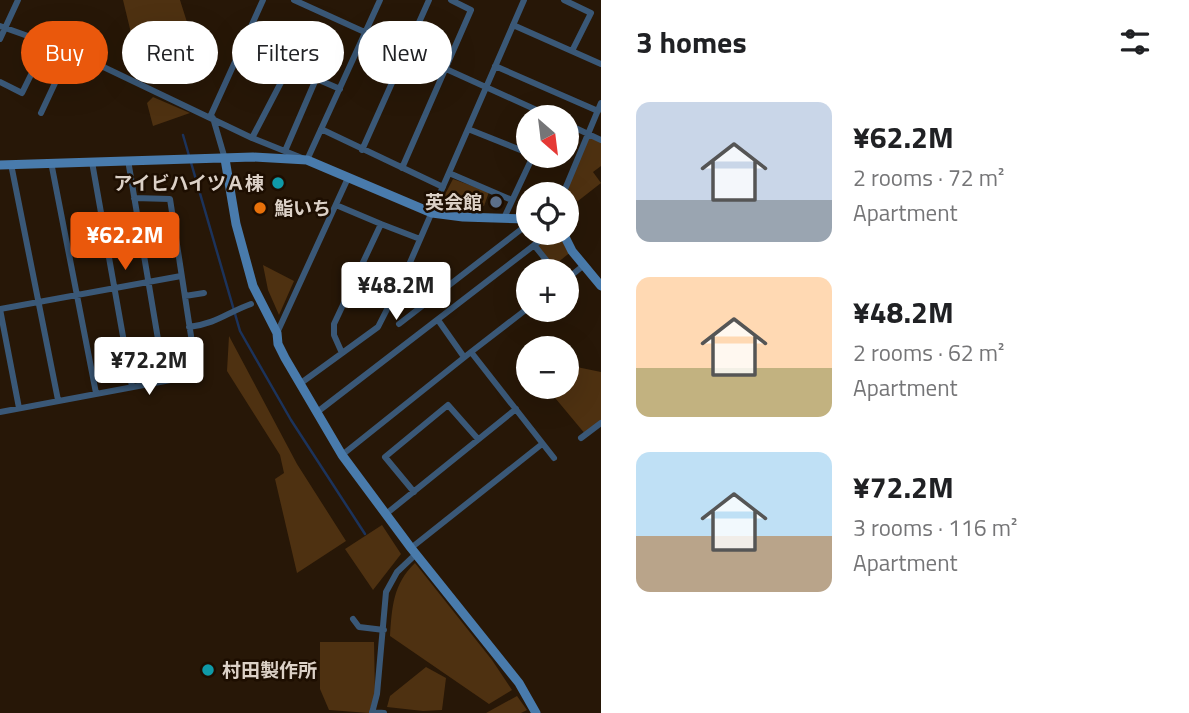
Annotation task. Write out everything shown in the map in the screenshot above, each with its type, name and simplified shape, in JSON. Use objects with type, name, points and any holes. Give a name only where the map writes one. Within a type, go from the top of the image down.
[{"type":"street","points":[[0,40],[2,27],[18,0]]},
{"type":"street","points":[[263,0],[211,117],[225,159],[236,224],[253,286],[277,333],[278,344],[342,455],[519,683],[536,713]]},
{"type":"street","points":[[294,0],[358,29]]},
{"type":"street","points":[[371,21],[380,0]]},
{"type":"street","points":[[420,21],[429,0]]},
{"type":"street","points":[[451,0],[471,10],[452,55]]},
{"type":"street","points":[[301,383],[378,327],[405,274],[524,0]]},
{"type":"street","points":[[564,0],[591,13],[572,51]]},
{"type":"street","points":[[513,25],[601,64]]},
{"type":"street","points":[[2,27],[21,33]]},
{"type":"street","points":[[307,159],[358,50]]},
{"type":"street","points":[[495,66],[598,111]]},
{"type":"street","points":[[108,69],[252,138],[432,213],[516,218]]},
{"type":"street","points":[[452,72],[525,105]]},
{"type":"street","points":[[0,82],[22,93],[26,84]]},
{"type":"street","points":[[41,113],[55,84]]},
{"type":"street","points":[[252,138],[280,84]]},
{"type":"street","points":[[285,151],[314,84]]},
{"type":"street","points":[[328,84],[340,89]]},
{"type":"street","points":[[362,150],[391,84]]},
{"type":"street","points":[[402,168],[439,84]]},
{"type":"street","points":[[568,182],[601,103]]},
{"type":"street","points":[[468,129],[516,149]]},
{"type":"street","points":[[321,130],[443,187]]},
{"type":"street","points":[[579,130],[601,140]]},
{"type":"street","points":[[0,165],[253,156],[307,159]]},
{"type":"street","points":[[128,160],[165,381]]},
{"type":"street","points":[[51,162],[96,393]]},
{"type":"street","points":[[92,162],[132,387]]},
{"type":"street","points":[[11,164],[58,400]]},
{"type":"street","points":[[504,218],[526,168]]},
{"type":"street","points":[[449,173],[512,200]]},
{"type":"street","points":[[277,333],[348,178]]},
{"type":"street","points":[[0,412],[197,375],[170,199],[134,198]]},
{"type":"street","points":[[336,205],[420,239]]},
{"type":"street","points":[[342,353],[334,335],[334,324],[381,224]]},
{"type":"street","points":[[399,324],[516,233]]},
{"type":"street","points":[[316,413],[534,245],[545,259]]},
{"type":"street","points":[[571,245],[601,286]]},
{"type":"street","points":[[579,269],[584,265]]},
{"type":"street","points":[[405,274],[429,301]]},
{"type":"street","points":[[19,408],[0,309],[181,276]]},
{"type":"street","points":[[185,296],[204,293]]},
{"type":"street","points":[[189,327],[213,324],[229,312],[251,304]]},
{"type":"street","points":[[342,455],[516,317]]},
{"type":"street","points":[[438,320],[464,357]]},
{"type":"street","points":[[471,352],[554,458]]},
{"type":"street","points":[[414,492],[385,457],[448,405],[478,439]]},
{"type":"street","points":[[386,514],[516,410]]},
{"type":"street","points":[[581,438],[601,422]]},
{"type":"street","points":[[384,713],[372,713],[377,694],[386,592],[397,572],[414,551],[542,444]]},
{"type":"street","points":[[352,619],[359,627],[384,630]]},
{"type":"shaded area","points":[[123,0],[180,0],[187,21],[128,21]]},
{"type":"shaded area","points":[[153,97],[190,113],[153,126],[147,103]]},
{"type":"shaded area","points":[[588,134],[601,140],[601,166],[593,172],[601,183],[579,200],[579,182],[570,182],[576,168],[579,168],[579,159]]},
{"type":"shaded area","points":[[453,179],[489,192],[484,206],[440,204]]},
{"type":"shaded area","points":[[534,245],[569,245],[572,251],[562,259],[545,259]]},
{"type":"shaded area","points":[[263,265],[294,281],[279,315],[268,290]]},
{"type":"shaded area","points":[[229,336],[297,464],[346,541],[297,573],[275,479],[284,473],[280,455],[227,371]]},
{"type":"shaded area","points":[[579,367],[601,372],[601,423],[586,435],[556,399],[579,399]]},
{"type":"shaded area","points":[[382,525],[401,554],[373,590],[345,549]]},
{"type":"shaded area","points":[[415,563],[492,660],[512,690],[489,704],[390,636],[398,588]]},
{"type":"shaded area","points":[[320,642],[374,642],[375,694],[369,713],[329,710],[320,689]]},
{"type":"shaded area","points":[[426,667],[446,678],[442,710],[387,707],[390,696]]},
{"type":"shaded area","points":[[517,696],[527,710],[521,713],[486,713]]},
{"type":"waterway","points":[[183,135],[240,331],[291,420],[365,534]]},
{"type":"place","name":"アイビハイツＡ棟","points":[[278,183]]},
{"type":"place","name":"英会館","points":[[496,202]]},
{"type":"place","name":"鮨いち","points":[[260,208]]},
{"type":"place","name":"村田製作所","points":[[208,670]]}]
